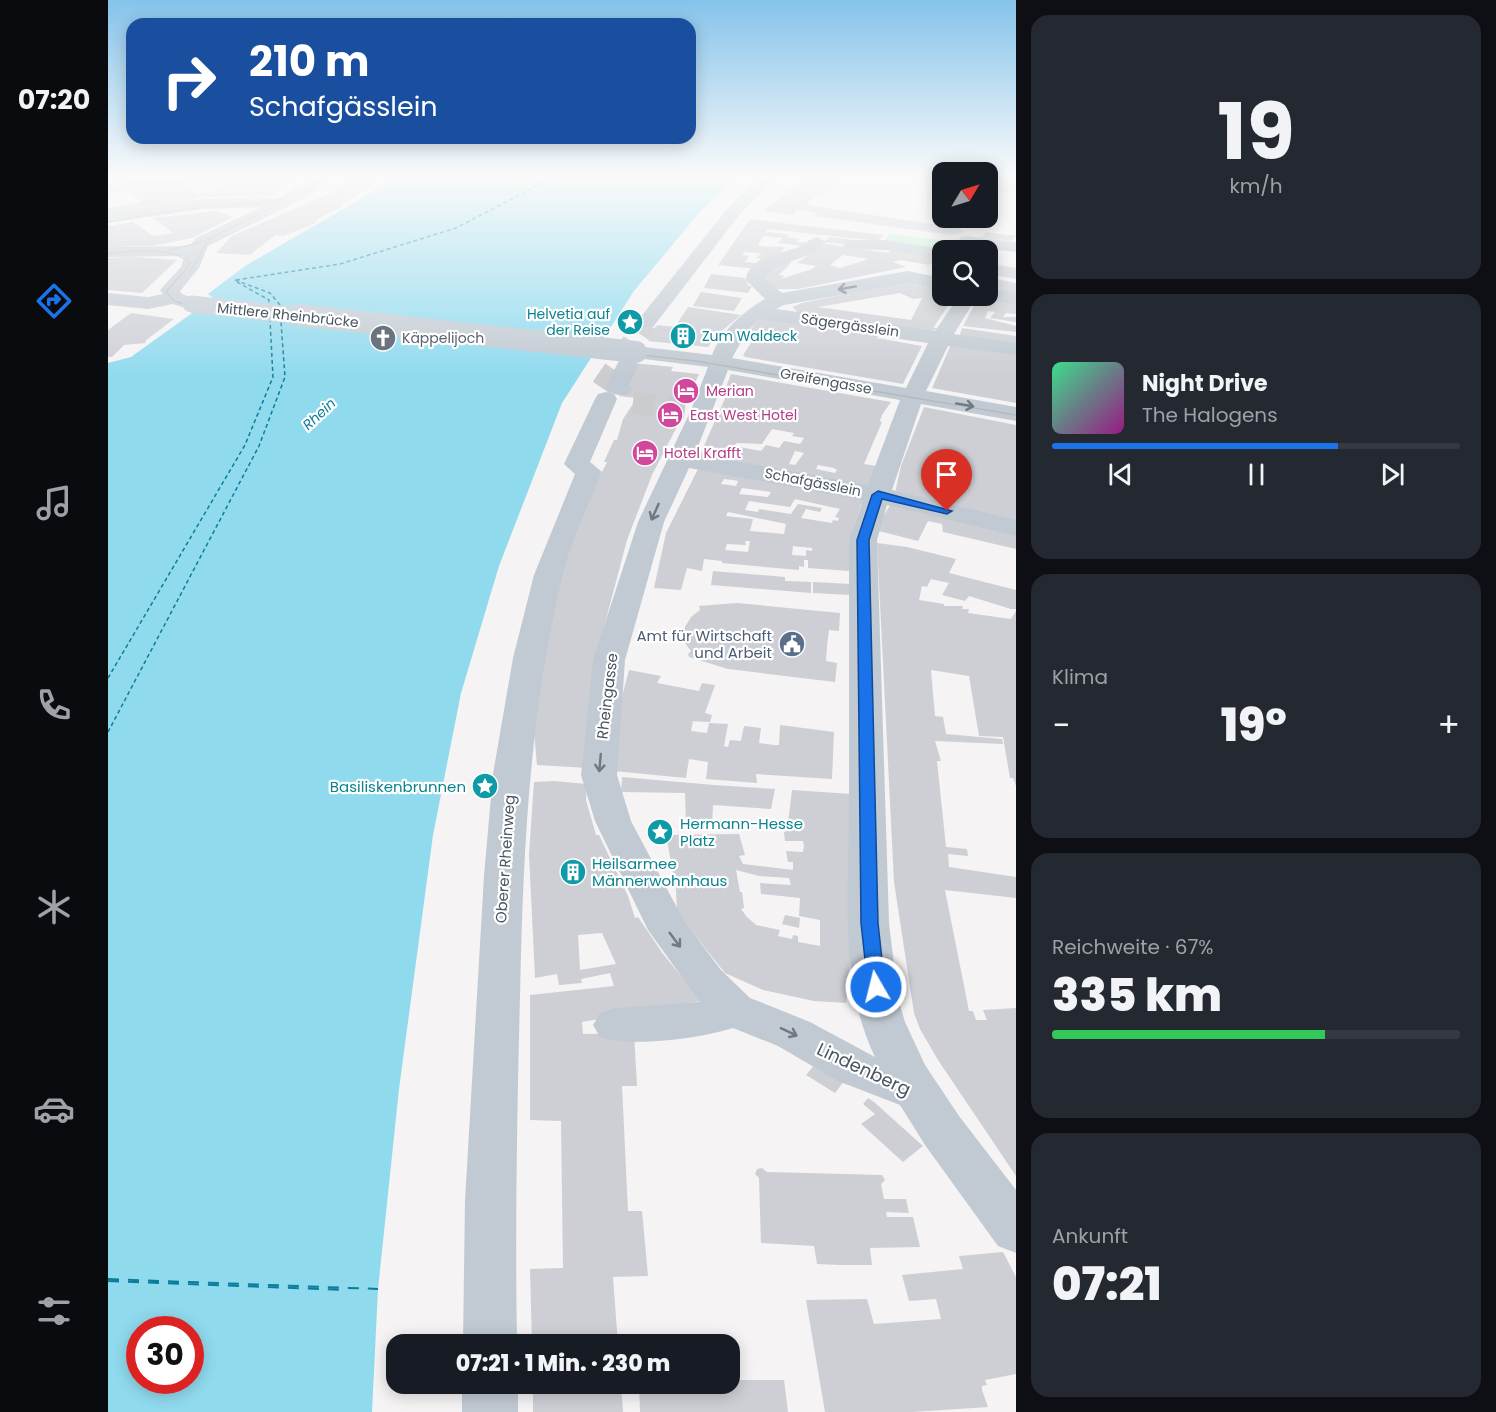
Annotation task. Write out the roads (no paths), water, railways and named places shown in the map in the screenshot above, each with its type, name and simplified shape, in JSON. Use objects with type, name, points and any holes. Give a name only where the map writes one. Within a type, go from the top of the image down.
[{"type":"street","points":[[182,301],[170,290],[190,268],[195,251],[201,245]]},
{"type":"street","points":[[646,323],[707,245]]},
{"type":"street","points":[[814,245],[794,256],[778,259],[755,275],[759,286],[778,300],[908,277],[932,282]]},
{"type":"street","points":[[891,245],[932,252]]},
{"type":"street","points":[[998,247],[1016,247]]},
{"type":"street","points":[[108,252],[195,251]]},
{"type":"street","points":[[998,263],[1016,265]]},
{"type":"street","points":[[998,296],[1016,299]]},
{"type":"street","name":"Mittlere Rheinbrücke","points":[[108,299],[148,303],[182,301],[632,359]]},
{"type":"street","name":"Rheingasse","points":[[735,1010],[706,981],[668,930],[613,821],[599,774],[609,660],[651,522],[679,459],[694,409],[732,338],[752,315],[778,300]]},
{"type":"street","points":[[117,319],[138,306]]},
{"type":"street","points":[[916,1091],[883,1022],[873,970],[869,923],[863,540],[913,396],[941,338],[962,306]]},
{"type":"street","name":"Sägergässlein","points":[[759,312],[1016,349]]},
{"type":"street","name":"Greifengasse","points":[[632,359],[719,362],[1016,414]]},
{"type":"street","name":"Oberer Rheinweg","points":[[490,1334],[490,1201],[503,876],[511,774],[529,658],[548,575],[589,472],[576,464],[616,395],[616,387],[632,359]]},
{"type":"street","name":"Schafgässlein","points":[[679,459],[878,495],[1016,528]]},
{"type":"street","points":[[615,1025],[710,1018],[735,1010]]},
{"type":"street","name":"Lindenberg","points":[[735,1010],[794,1034],[854,1068],[916,1091],[1016,1230]]},
{"type":"street","points":[[490,1394],[490,1412]]},
{"type":"water","name":"Rhein","points":[[281,245],[672,245],[634,291],[562,403],[499,566],[461,693],[433,835],[399,1089],[378,1289],[372,1412],[108,1412],[108,363],[131,357],[213,298],[208,294],[245,266]]},
{"type":"tunnel","points":[[602,388],[646,323]]},
{"type":"tunnel","points":[[633,403],[685,408]]},
{"type":"tram line","points":[[170,250],[190,245]]},
{"type":"tram line","points":[[190,272],[205,245]]},
{"type":"tram line","points":[[108,253],[161,251],[172,253],[190,262],[166,292],[174,301],[191,306],[696,361],[1016,415]]},
{"type":"place","name":"Helvetia auf der Reise","points":[[630,322]]},
{"type":"place","name":"Zum Waldeck","points":[[683,336]]},
{"type":"place","name":"Käppelijoch","points":[[383,338]]},
{"type":"place","name":"Merian","points":[[686,391]]},
{"type":"place","name":"East West Hotel","points":[[670,415]]},
{"type":"place","name":"Hotel Krafft","points":[[645,453]]},
{"type":"place","name":"Amt für Wirtschaft und Arbeit","points":[[792,644]]},
{"type":"place","name":"Basiliskenbrunnen","points":[[485,786]]},
{"type":"place","name":"Hermann-Hesse Platz","points":[[660,832]]},
{"type":"place","name":"Heilsarmee Männerwohnhaus","points":[[573,872]]}]
